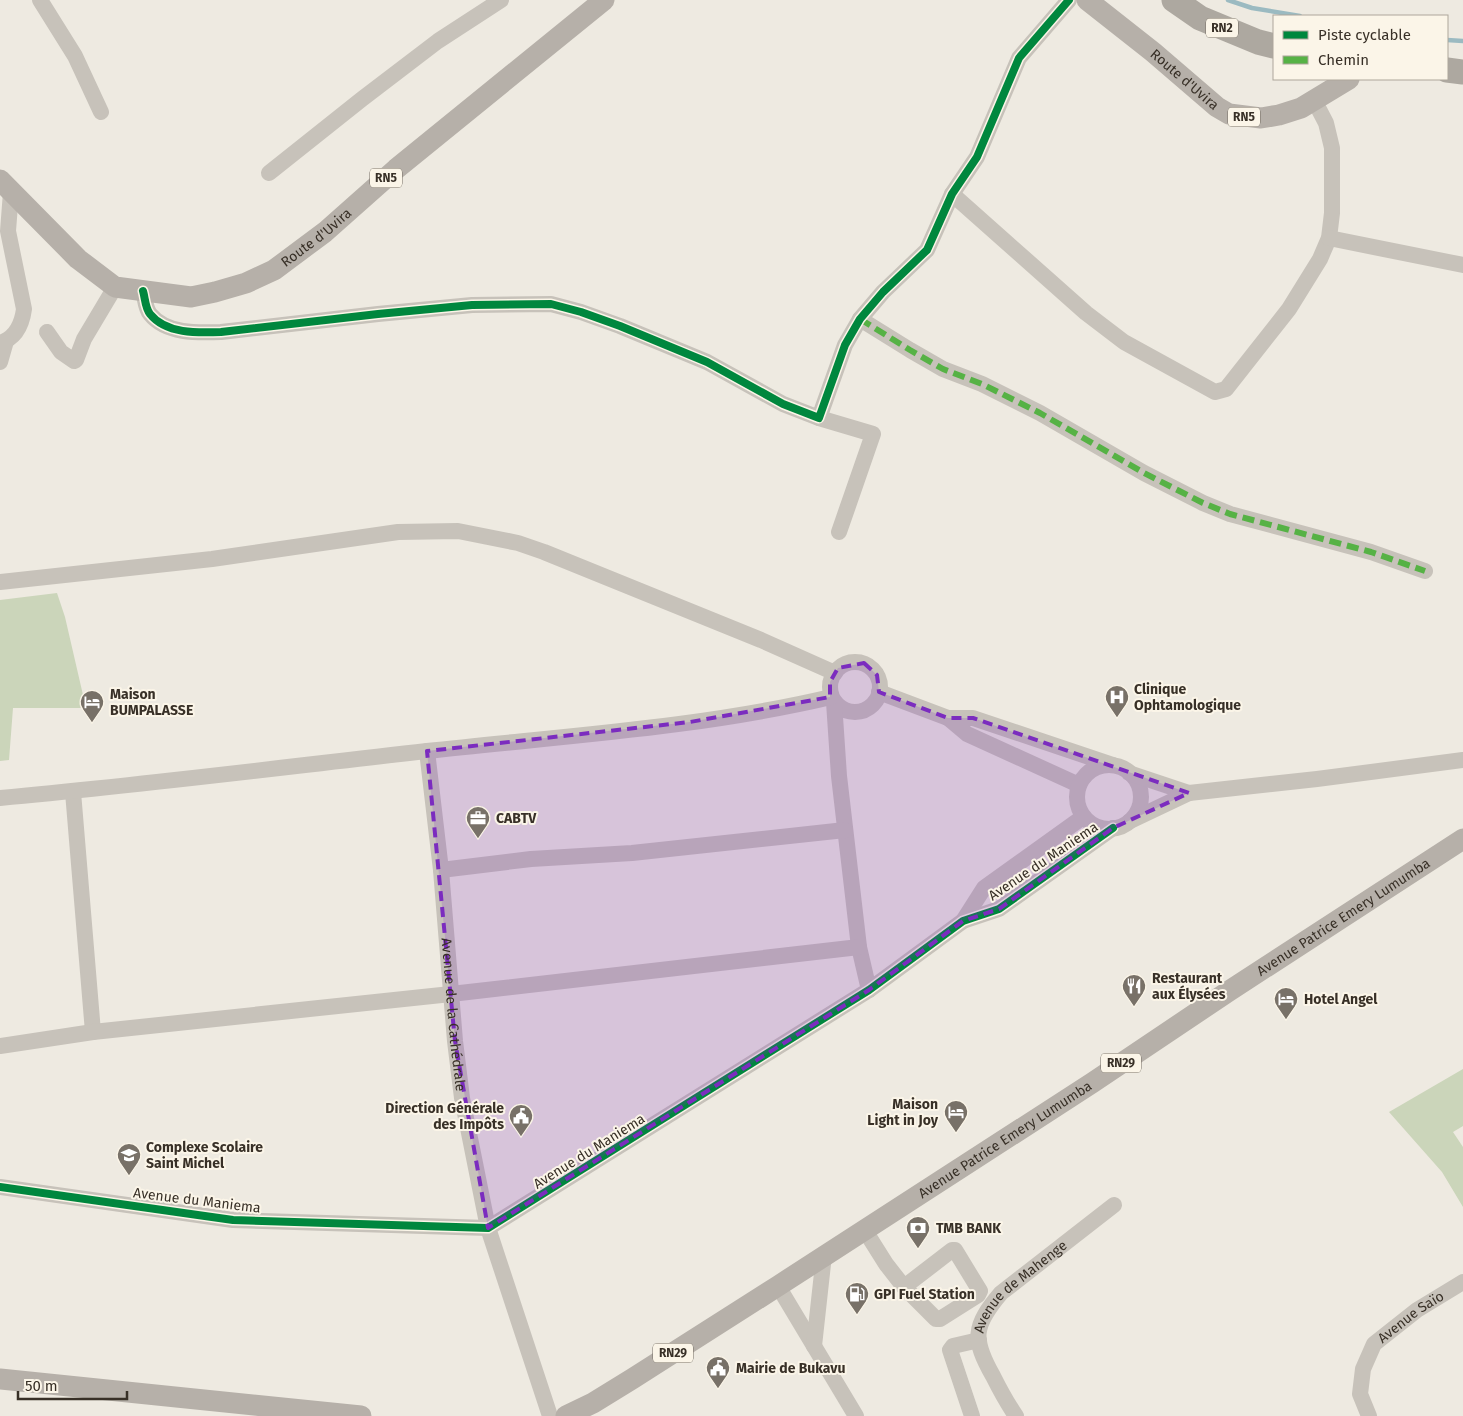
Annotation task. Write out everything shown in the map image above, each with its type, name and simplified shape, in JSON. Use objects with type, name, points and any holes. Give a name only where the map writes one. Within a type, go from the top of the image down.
[{"type":"highway","name":"RN2","points":[[1174,0],[1200,18],[1258,42],[1273,46]]},
{"type":"highway","points":[[1448,70],[1463,72]]},
{"type":"main road","name":"Route d'Uvira","points":[[6,186],[78,259],[116,287],[191,297],[246,283],[274,270],[325,232],[396,169],[604,0]]},
{"type":"main road","name":"Route d'Uvira","points":[[1087,0],[1229,114],[1261,118],[1279,116],[1301,108],[1347,80]]},
{"type":"main road","name":"Avenue Patrice Emery Lumumba","points":[[566,1416],[594,1403],[778,1286],[1463,839]]},
{"type":"main road","points":[[0,1379],[351,1415]]},
{"type":"street","points":[[40,0],[75,56],[101,112]]},
{"type":"street","points":[[269,173],[438,41],[501,0]]},
{"type":"street","points":[[818,418],[845,345],[860,319],[883,292],[927,250],[952,194],[977,157],[1019,58],[1069,0]]},
{"type":"street","points":[[952,194],[1086,313],[1124,342],[1215,392],[1226,389],[1289,310],[1320,260],[1329,238],[1332,213],[1332,148],[1326,123],[1314,100]]},
{"type":"street","points":[[0,362],[3,342],[14,334],[22,321],[24,309],[8,231],[6,186]]},
{"type":"street","points":[[1329,238],[1463,264]]},
{"type":"street","points":[[48,332],[61,352],[74,361],[78,359],[84,338],[116,287]]},
{"type":"street","points":[[143,291],[149,313],[164,326],[196,333],[221,332],[472,305],[552,304],[581,312],[708,362],[783,404],[818,418],[873,434],[839,532]]},
{"type":"street","points":[[860,319],[944,369],[982,384],[1040,412],[1203,504],[1230,514],[1371,552],[1425,572]]},
{"type":"street","points":[[0,582],[212,559],[398,532],[458,531],[518,543],[544,552],[761,640],[835,673]]},
{"type":"street","points":[[0,798],[73,792],[427,751],[597,734],[833,699],[848,711],[864,710],[876,700],[880,683],[877,675],[864,663],[846,663],[838,668],[830,682],[833,699],[839,776],[859,947],[869,990]]},
{"type":"street","points":[[879,692],[948,718],[968,734],[1079,785]]},
{"type":"street","points":[[948,718],[973,718],[1190,793]]},
{"type":"street","name":"Avenue de la Cathédrale","points":[[427,751],[441,870],[454,1041],[462,1098],[488,1228],[550,1416]]},
{"type":"street","points":[[1113,765],[1094,768],[1079,785],[1077,795],[1079,809],[1083,817],[1099,828],[1119,827],[1130,820],[1190,793],[1463,760]]},
{"type":"street","points":[[1129,772],[1138,785],[1140,792],[1138,808],[1130,820]]},
{"type":"street","points":[[73,792],[93,1032]]},
{"type":"street","points":[[963,922],[984,888],[1083,817]]},
{"type":"street","name":"Avenue du Maniema","points":[[0,1187],[233,1220],[488,1228],[869,990],[963,922],[999,908],[1113,828]]},
{"type":"street","points":[[441,870],[531,859],[632,853],[845,830]]},
{"type":"street","points":[[0,1046],[93,1032],[451,994],[859,947]]},
{"type":"street","name":"Avenue de Mahenge","points":[[1016,1416],[981,1354],[979,1340],[980,1324],[987,1310],[1001,1293],[1114,1205]]},
{"type":"street","points":[[864,1229],[886,1264],[904,1287],[936,1319],[940,1319],[978,1295],[980,1291],[955,1250],[952,1250],[904,1287]]},
{"type":"street","points":[[814,1346],[819,1286],[824,1255]]},
{"type":"street","name":"Avenue Saïo","points":[[1369,1416],[1360,1394],[1363,1369],[1374,1344],[1417,1310],[1463,1282]]},
{"type":"street","points":[[778,1286],[856,1416]]},
{"type":"street","points":[[972,1416],[950,1350],[953,1346],[979,1340]]},
{"type":"highlighted area","points":[[864,663],[877,675],[879,692],[948,718],[973,718],[1189,793],[1113,828],[999,909],[963,921],[869,990],[488,1228],[455,1041],[427,751],[690,722],[830,697],[830,682],[838,668]]},
{"type":"green space","points":[[57,593],[65,617],[86,708],[13,708],[9,760],[0,761],[0,600]]},
{"type":"green space","points":[[1463,1069],[1463,1126],[1453,1132],[1463,1147],[1463,1207],[1442,1172],[1389,1112]]},
{"type":"waterway","points":[[1228,0],[1252,8],[1294,15]]},
{"type":"waterway","points":[[1448,40],[1463,41]]},
{"type":"marked path","points":[[860,319],[943,369],[982,384],[1040,413],[1144,473],[1203,503],[1230,514],[1371,552],[1425,571]]},
{"type":"cycle path","points":[[143,291],[148,312],[157,321],[173,329],[202,332],[221,332],[472,305],[551,304],[620,326],[707,362],[783,404],[819,418],[845,345],[860,319],[883,292],[927,250],[952,194],[977,157],[1019,58],[1069,0]]},
{"type":"cycle path","points":[[0,1187],[233,1220],[488,1228],[869,990],[963,921],[999,909],[1113,828]]},
{"type":"place","name":"Clinique Ophtamologique","points":[[1117,718]]},
{"type":"place","name":"Maison BUMPALASSE","points":[[92,723]]},
{"type":"place","name":"CABTV","points":[[478,839]]},
{"type":"place","name":"Restaurant aux Élysées","points":[[1134,1007]]},
{"type":"place","name":"Hotel Angel","points":[[1286,1020]]},
{"type":"place","name":"Maison Light in Joy","points":[[956,1133]]},
{"type":"place","name":"Direction Générale des Impôts","points":[[521,1137]]},
{"type":"place","name":"Complexe Scolaire Saint Michel","points":[[129,1176]]},
{"type":"place","name":"TMB BANK","points":[[918,1249]]},
{"type":"place","name":"GPI Fuel Station","points":[[857,1315]]},
{"type":"place","name":"Mairie de Bukavu","points":[[718,1389]]}]
